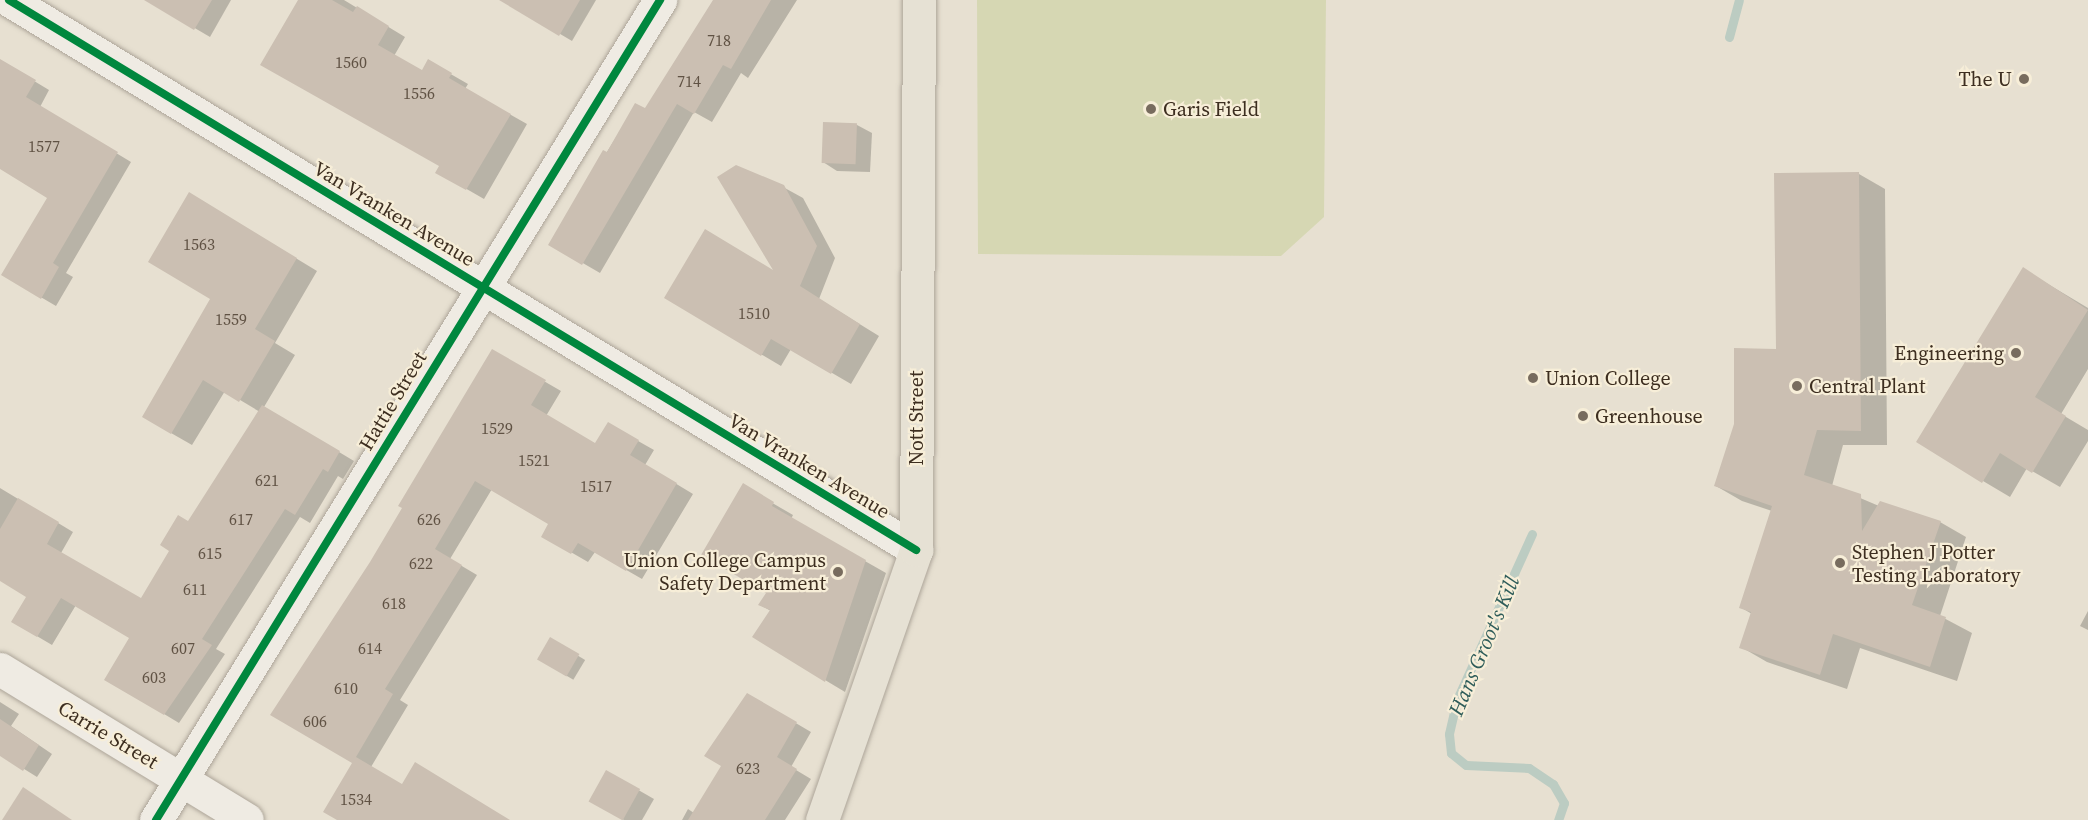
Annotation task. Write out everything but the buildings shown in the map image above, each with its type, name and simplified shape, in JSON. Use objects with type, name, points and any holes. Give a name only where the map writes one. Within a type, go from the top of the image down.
[{"type":"main road","name":"Nott Street","points":[[822,820],[916,550],[919,0]]},
{"type":"street","name":"Van Vranken Avenue","points":[[9,0],[916,550]]},
{"type":"street","name":"Hattie Street","points":[[156,820],[660,0]]},
{"type":"street","name":"Carrie Street","points":[[0,669],[247,820]]},
{"type":"green space","name":"Garis Field","points":[[977,0],[1326,0],[1324,217],[1281,256],[978,254]]},
{"type":"waterway","name":"Hans Groot's Kill","points":[[1729,37],[1739,0]]},
{"type":"waterway","name":"Hans Groot's Kill","points":[[1532,534],[1457,699],[1449,734],[1451,753],[1466,765],[1529,768],[1553,784],[1564,803],[1558,820]]},
{"type":"cycle path","points":[[9,0],[916,550]]},
{"type":"cycle path","points":[[156,820],[660,0]]},
{"type":"place","name":"The U","points":[[2024,79]]},
{"type":"place","name":"Garis Field","points":[[1151,109]]},
{"type":"place","name":"Engineering","points":[[2016,353]]},
{"type":"place","name":"Union College","points":[[1533,378]]},
{"type":"place","name":"Central Plant","points":[[1797,386]]},
{"type":"place","name":"Greenhouse","points":[[1583,416]]},
{"type":"place","name":"Stephen J Potter Testing Laboratory","points":[[1840,563]]},
{"type":"place","name":"Union College Campus Safety Department","points":[[838,572]]}]
